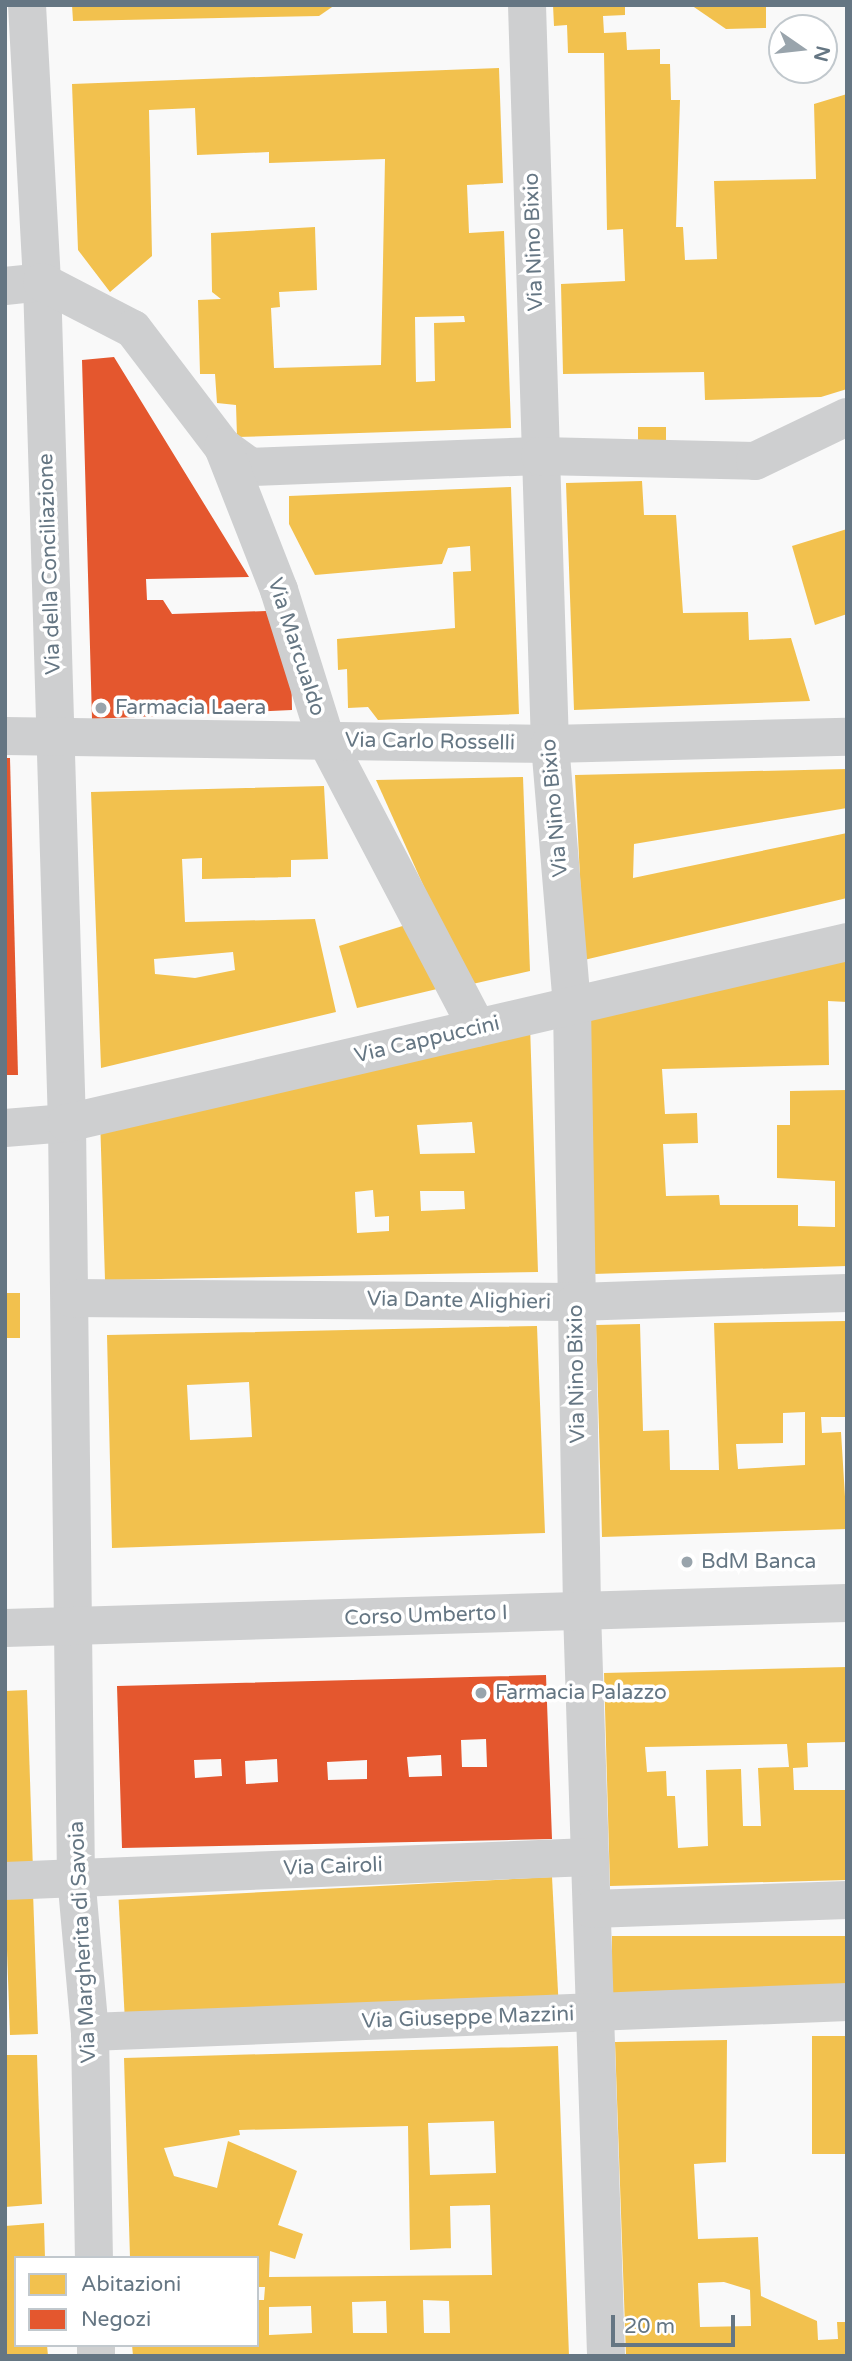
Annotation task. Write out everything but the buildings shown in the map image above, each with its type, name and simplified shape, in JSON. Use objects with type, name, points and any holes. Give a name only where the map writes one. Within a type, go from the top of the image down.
[{"type":"street","name":"Via della Conciliazione","points":[[27,5],[24,284],[54,735],[71,1298]]},
{"type":"street","name":"Via Nino Bixio","points":[[527,5],[550,744],[572,1006],[582,1611],[606,2356]]},
{"type":"street","points":[[24,284],[133,329],[223,447],[251,467],[540,456],[755,461],[847,417]]},
{"type":"street","name":"Via Marcualdo","points":[[223,447],[279,590],[326,740],[477,1028]]},
{"type":"street","name":"Via Carlo Rosselli","points":[[5,736],[550,744],[847,737]]},
{"type":"street","name":"Via Cappuccini","points":[[5,1128],[67,1123],[847,942]]},
{"type":"street","name":"Via Dante Alighieri","points":[[71,1298],[576,1302],[847,1293]]},
{"type":"street","name":"Via Margherita di Savoia","points":[[71,1298],[76,1876],[90,2032],[94,2256]]},
{"type":"street","name":"Corso Umberto I","points":[[5,1628],[847,1603]]},
{"type":"street","name":"Via Cairoli","points":[[5,1881],[590,1857]]},
{"type":"street","points":[[592,1909],[847,1900]]},
{"type":"street","name":"Via Giuseppe Mazzini","points":[[90,2032],[847,2002]]},
{"type":"place","name":"Farmacia Laera","points":[[101,708]]},
{"type":"place","name":"BdM Banca","points":[[687,1562]]},
{"type":"place","name":"Farmacia Palazzo","points":[[481,1693]]}]
